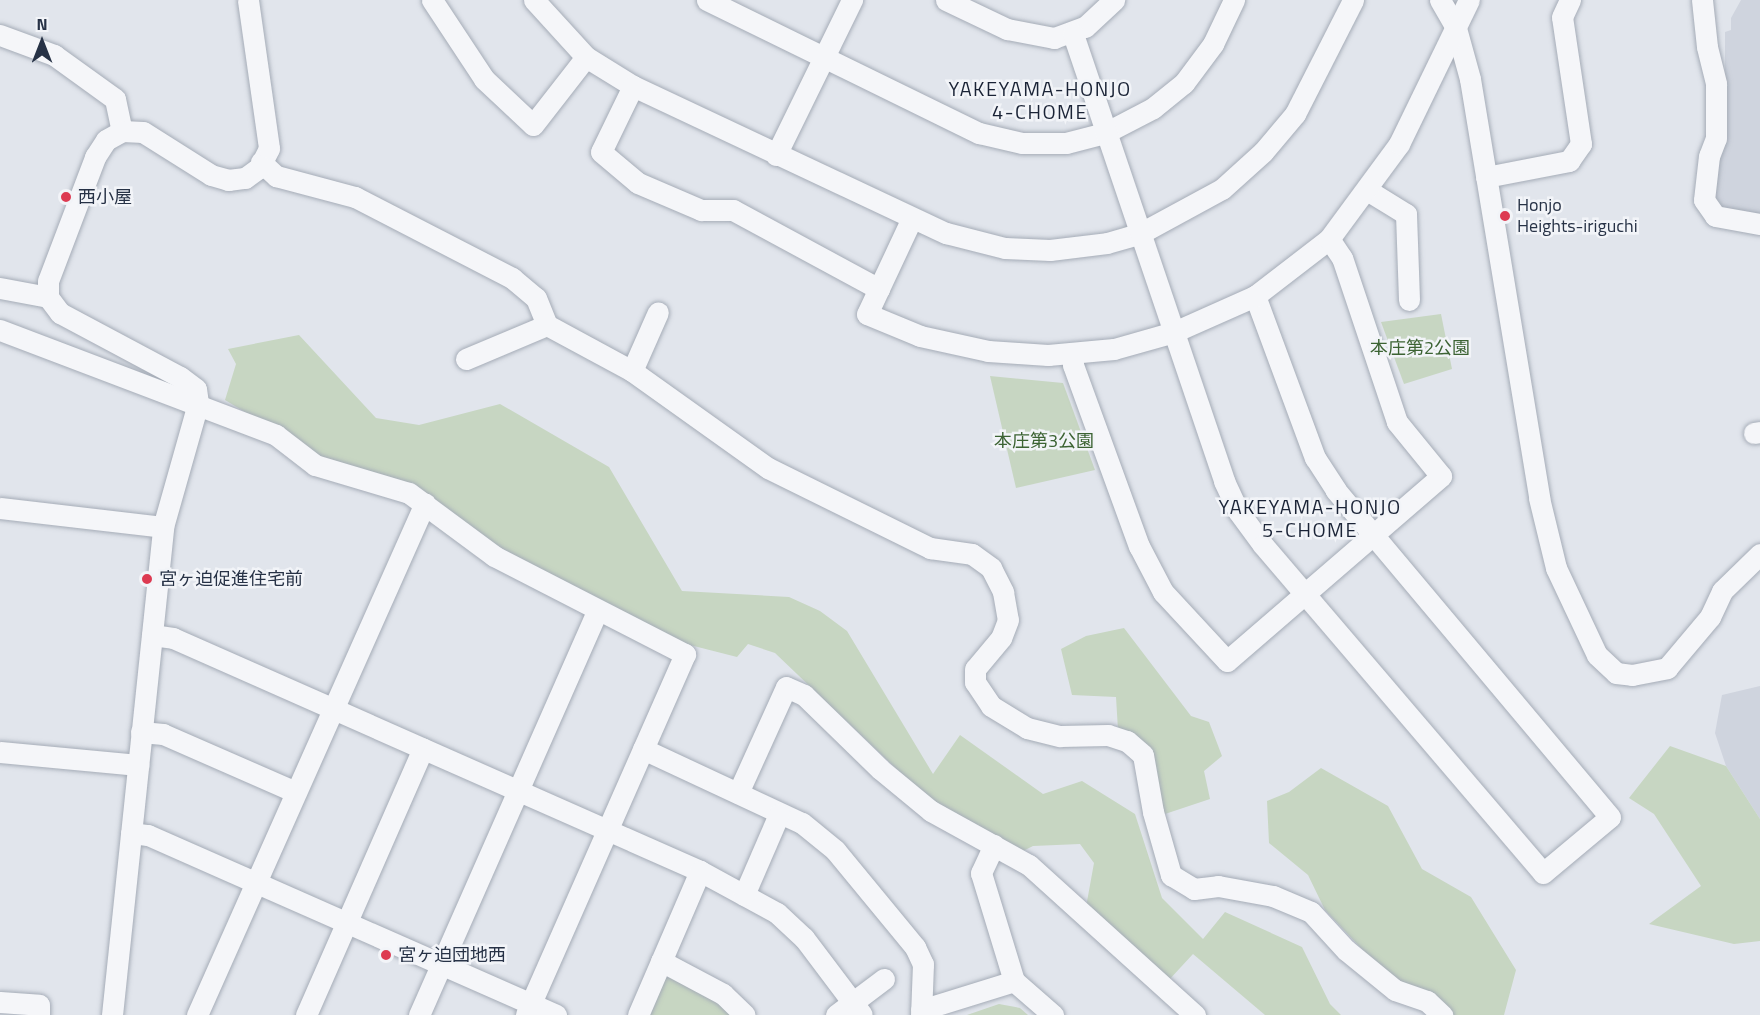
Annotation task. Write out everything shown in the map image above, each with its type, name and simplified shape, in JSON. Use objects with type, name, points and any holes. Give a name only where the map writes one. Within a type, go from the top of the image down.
[{"type":"street","points":[[112,1015],[163,527],[198,404],[196,390],[180,377],[60,312],[48,297],[48,281],[95,158],[106,140],[122,131],[143,132],[211,175],[228,180],[245,177],[261,162],[269,148],[248,0]]},
{"type":"street","points":[[432,0],[484,79],[533,125],[586,57]]},
{"type":"street","points":[[534,0],[586,57],[633,86],[946,233],[1005,248],[1050,250],[1107,243],[1139,234],[1222,189],[1263,152],[1295,114],[1353,0]]},
{"type":"street","points":[[707,0],[979,134],[1022,143],[1066,143],[1105,133],[1153,108],[1184,83],[1213,44],[1234,0]]},
{"type":"street","points":[[776,155],[852,0]]},
{"type":"street","points":[[946,0],[1006,29],[1035,37],[1073,34],[1101,15],[1114,0]]},
{"type":"street","points":[[1440,0],[1456,28],[1470,78],[1539,498],[1556,568],[1597,655],[1616,673],[1632,675],[1667,668],[1710,617],[1722,591],[1760,554]]},
{"type":"street","points":[[912,218],[867,314],[920,336],[988,351],[1072,353],[1114,349],[1174,332],[1255,296],[1329,239],[1399,144],[1469,0]]},
{"type":"street","points":[[1486,177],[1569,161],[1581,144],[1562,17],[1570,0]]},
{"type":"street","points":[[1702,0],[1707,47],[1716,84],[1716,138],[1709,156],[1704,200],[1715,216],[1760,224]]},
{"type":"street","points":[[1073,34],[1224,481],[1238,511],[1304,594],[1543,873],[1610,817],[1373,534],[1315,458],[1255,296]]},
{"type":"street","points":[[0,35],[54,54],[115,99],[122,131]]},
{"type":"street","points":[[633,86],[602,152],[638,183],[700,210],[733,210],[879,289]]},
{"type":"street","points":[[261,162],[276,176],[355,197],[512,278],[536,298],[547,325],[632,370],[768,468],[930,548],[972,554],[991,568],[1003,592],[1008,620],[1001,638],[975,669],[975,682],[991,705],[1027,728],[1060,736],[1108,735],[1127,741],[1143,755],[1153,812],[1171,874],[1194,889],[1218,886],[1272,896],[1311,912],[1346,950],[1395,990],[1427,1001],[1443,1015]]},
{"type":"street","points":[[1367,189],[1406,214],[1409,300]]},
{"type":"street","points":[[1072,353],[1073,365],[1139,546],[1164,592],[1227,661],[1441,476],[1398,422],[1342,258],[1329,239]]},
{"type":"street","points":[[0,288],[48,297]]},
{"type":"street","points":[[632,370],[658,312]]},
{"type":"street","points":[[466,359],[547,325]]},
{"type":"street","points":[[0,330],[276,435],[315,465],[409,493],[494,556],[597,612],[685,654],[529,1010]]},
{"type":"street","points":[[197,1015],[425,503]]},
{"type":"street","points":[[0,508],[163,527]]},
{"type":"street","points":[[419,1015],[597,612]]},
{"type":"street","points":[[152,635],[173,638],[608,830],[744,895],[777,913],[804,938],[850,1011],[884,979]]},
{"type":"street","points":[[738,793],[786,687],[804,695],[880,769],[931,811],[1029,865],[1195,1015]]},
{"type":"street","points":[[141,732],[163,734],[296,792]]},
{"type":"street","points":[[306,1015],[423,749]]},
{"type":"street","points":[[643,749],[802,824],[836,850],[915,947],[923,964],[921,1012],[1014,981]]},
{"type":"street","points":[[0,752],[138,765]]},
{"type":"street","points":[[744,895],[779,814]]},
{"type":"street","points":[[131,833],[148,836],[347,923],[441,965],[529,1010],[556,1015]]},
{"type":"street","points":[[994,845],[981,873],[1014,981],[1053,1015]]},
{"type":"street","points":[[638,1015],[700,872]]},
{"type":"street","points":[[662,961],[723,994],[745,1015]]},
{"type":"street","points":[[0,1002],[39,1005],[39,1015]]},
{"type":"shaded area","points":[[1741,0],[1760,0],[1760,218],[1721,207],[1715,195],[1725,91],[1725,32],[1731,30],[1731,18]]},
{"type":"shaded area","points":[[1760,686],[1760,819],[1726,766],[1715,733],[1722,695]]},
{"type":"green space","name":"本庄第2公園","points":[[1441,314],[1452,369],[1404,384],[1381,322]]},
{"type":"green space","points":[[299,335],[376,418],[419,425],[500,404],[609,467],[682,591],[789,597],[820,611],[847,631],[933,774],[960,735],[1043,794],[1082,781],[1135,814],[1162,898],[1203,939],[1225,912],[1302,947],[1330,1004],[1341,1015],[1265,1015],[1193,954],[1168,981],[1086,907],[1094,863],[1080,844],[1033,846],[1023,851],[932,803],[775,653],[748,644],[737,657],[686,644],[318,456],[225,400],[236,364],[228,349]]},
{"type":"green space","name":"本庄第3公園","points":[[990,376],[1063,383],[1095,470],[1016,488]]},
{"type":"green space","points":[[1124,628],[1191,716],[1209,722],[1222,756],[1204,771],[1210,799],[1162,815],[1148,745],[1118,730],[1116,697],[1072,695],[1061,649],[1086,636]]},
{"type":"green space","points":[[1670,746],[1726,766],[1760,819],[1760,941],[1734,944],[1649,924],[1701,886],[1654,814],[1629,798]]},
{"type":"green space","points":[[1321,768],[1388,806],[1422,869],[1471,897],[1516,970],[1504,1015],[1450,1015],[1392,981],[1325,910],[1308,875],[1269,843],[1267,801],[1289,792]]},
{"type":"green space","points":[[669,973],[718,997],[735,1015],[644,1015],[662,975]]},
{"type":"green space","points":[[999,1004],[1020,1008],[1028,1015],[967,1015]]},
{"type":"place","name":"西小屋","points":[[66,197]]},
{"type":"place","name":"Honjo Heights-iriguchi","points":[[1505,216]]},
{"type":"place","name":"宮ヶ迫促進住宅前","points":[[147,579]]},
{"type":"place","name":"宮ヶ迫団地西","points":[[386,955]]},
{"type":"district","name":"YAKEYAMA-HONJO 4-CHOME","points":[[1040,100]]},
{"type":"district","name":"YAKEYAMA-HONJO 5-CHOME","points":[[1310,518]]}]
